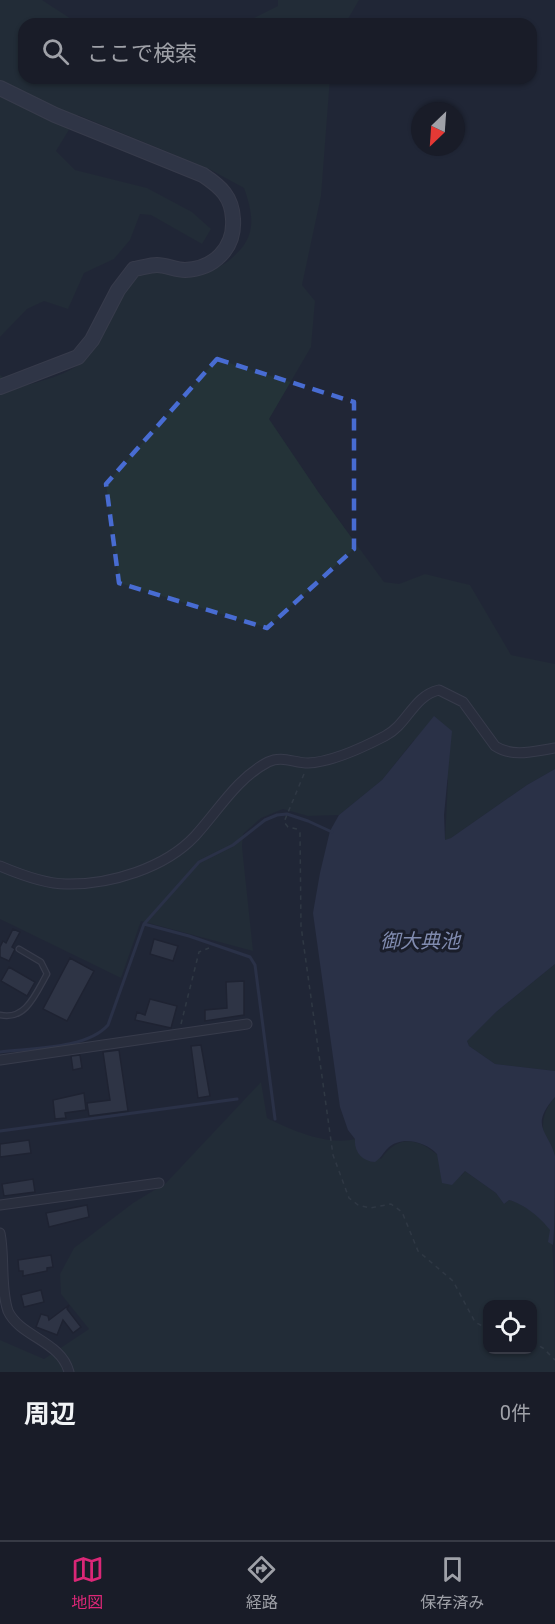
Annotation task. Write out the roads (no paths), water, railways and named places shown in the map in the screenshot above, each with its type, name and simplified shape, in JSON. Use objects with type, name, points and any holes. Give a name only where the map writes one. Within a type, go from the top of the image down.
[{"type":"street","points":[[0,88],[56,115],[203,175],[221,187],[232,205],[234,227],[227,250],[208,265],[184,270],[158,265],[134,269],[118,290],[92,340],[78,357],[0,387]]},
{"type":"street","points":[[0,866],[67,884],[113,878],[164,862],[183,848],[249,775],[268,762],[280,758],[306,763],[339,755],[384,736],[401,724],[421,697],[439,690],[463,702],[495,746],[502,751],[527,753],[555,748]]},
{"type":"street","points":[[0,1059],[247,1024]]},
{"type":"street","points":[[0,1204],[159,1183]]},
{"type":"street","points":[[0,1233],[4,1289],[9,1311],[20,1325],[51,1346],[69,1372]]},
{"type":"lane","points":[[0,1015],[16,1016],[23,1012],[47,974],[41,962],[19,949]]},
{"type":"water","name":"御大典池","points":[[434,716],[452,731],[444,815],[445,840],[555,769],[555,964],[496,1012],[467,1041],[469,1046],[495,1064],[555,1071],[555,1097],[547,1107],[542,1122],[555,1156],[553,1245],[548,1242],[550,1230],[537,1216],[515,1202],[509,1200],[504,1204],[496,1193],[465,1171],[452,1185],[442,1183],[437,1154],[427,1146],[414,1142],[400,1142],[388,1148],[375,1162],[363,1158],[357,1152],[355,1139],[348,1130],[340,1107],[313,913],[330,831],[339,815],[382,780]]},
{"type":"waterway","points":[[0,1052],[73,1043],[99,1033],[108,1025],[144,924],[199,862],[233,845],[265,820],[277,815],[287,814],[332,832]]},
{"type":"waterway","points":[[144,924],[189,936],[250,957],[255,965],[275,1119]]},
{"type":"waterway","points":[[0,1131],[237,1099]]}]
